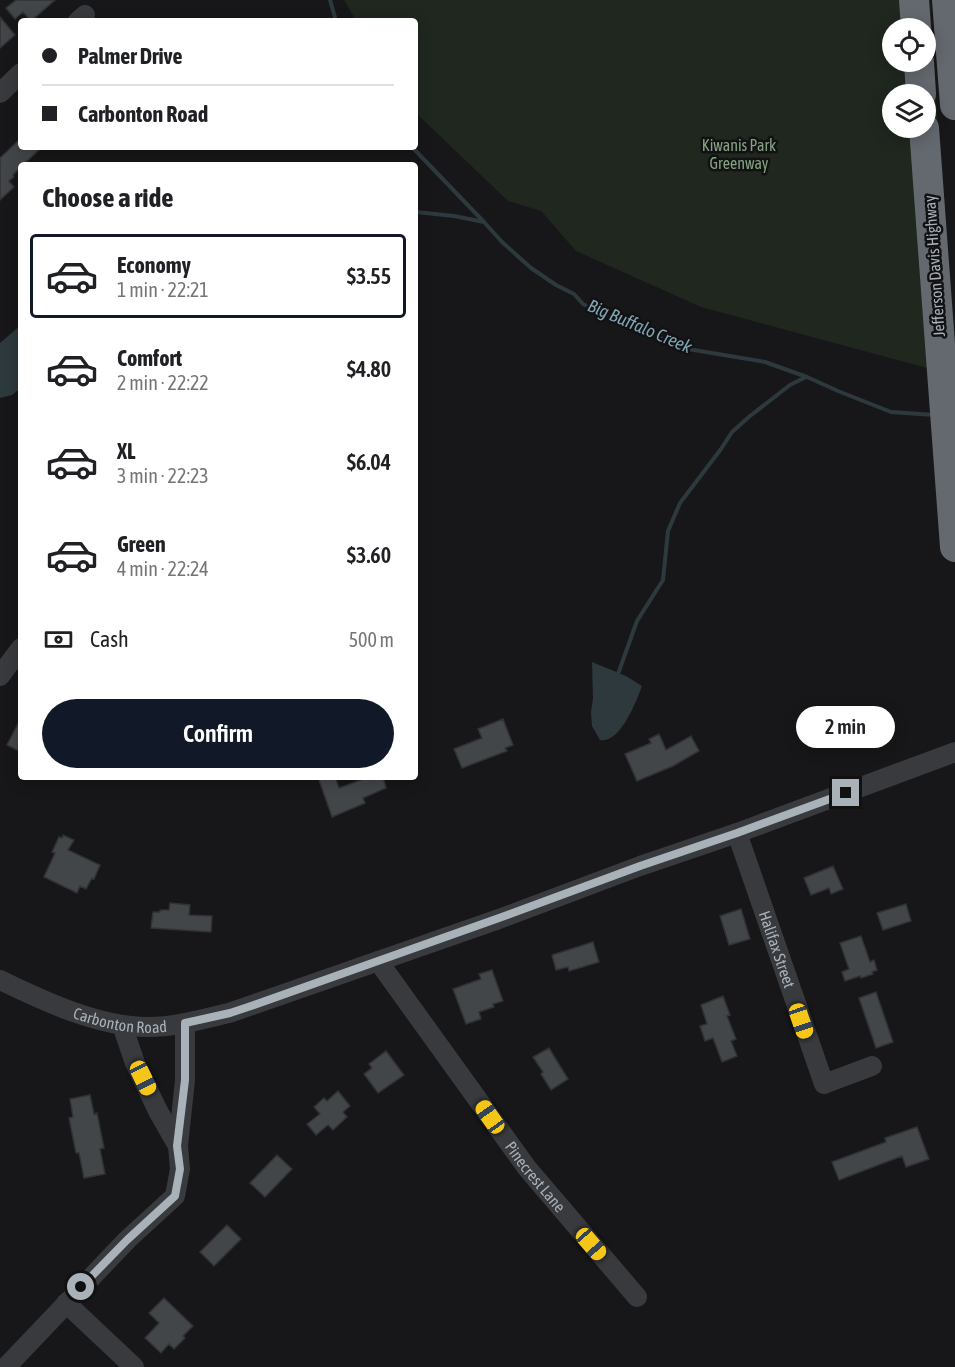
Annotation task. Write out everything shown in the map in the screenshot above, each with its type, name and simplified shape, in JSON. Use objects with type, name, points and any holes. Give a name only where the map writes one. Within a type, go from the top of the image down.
[{"type":"highway","points":[[914,0],[915,18]]},
{"type":"highway","points":[[947,0],[955,105]]},
{"type":"highway","name":"Jefferson Davis Highway","points":[[925,138],[955,548]]},
{"type":"street","points":[[0,93],[18,77]]},
{"type":"street","points":[[0,676],[18,652]]},
{"type":"street","name":"Carbonton Road","points":[[0,980],[37,998],[105,1022],[122,1025],[148,1027],[185,1023],[230,1013],[737,833],[955,752]]},
{"type":"street","name":"Halifax Street","points":[[737,833],[824,1084],[872,1066]]},
{"type":"street","name":"Pinecrest Lane","points":[[378,961],[527,1168],[637,1297]]},
{"type":"street","points":[[6,1367],[127,1240],[175,1196],[180,1169],[177,1146],[185,1080],[185,1023]]},
{"type":"street","points":[[122,1025],[135,1063],[177,1146]]},
{"type":"street","points":[[66,1304],[134,1367]]},
{"type":"green space","name":"Kiwanis Park Greenway","points":[[344,0],[930,0],[931,18],[882,18],[882,72],[934,72],[935,84],[882,84],[882,138],[936,138],[936,98],[953,375],[701,307],[576,251],[541,211],[508,201],[418,115],[418,18],[354,18]]},
{"type":"shaded area","points":[[18,328],[18,390],[12,395],[0,398],[0,343]]},
{"type":"shaded area","points":[[592,662],[626,676],[642,686],[626,720],[614,736],[607,739],[600,740],[592,726]]},
{"type":"building","points":[[16,0],[55,0],[34,18],[28,18],[23,12],[15,19],[6,8]]},
{"type":"building","points":[[0,17],[15,35],[0,48]]},
{"type":"building","points":[[18,141],[18,150],[39,150],[26,162],[18,162],[18,170],[9,181],[14,187],[0,200],[0,158]]},
{"type":"building","points":[[503,719],[513,745],[505,748],[507,751],[462,768],[454,749],[482,738],[478,729]]},
{"type":"building","points":[[18,724],[18,750],[7,745]]},
{"type":"building","points":[[659,734],[666,750],[691,736],[699,751],[673,766],[637,781],[625,754],[651,743],[649,739]]},
{"type":"building","points":[[319,780],[336,780],[339,788],[361,780],[384,780],[386,788],[363,798],[365,803],[332,817]]},
{"type":"building","points":[[63,835],[74,840],[68,850],[100,865],[94,879],[92,878],[86,889],[80,886],[77,893],[44,877],[55,853],[52,852],[59,837],[62,838]]},
{"type":"building","points":[[833,866],[843,889],[831,894],[829,888],[811,895],[804,878]]},
{"type":"building","points":[[170,903],[190,905],[189,915],[212,916],[211,932],[151,928],[153,912],[169,910]]},
{"type":"building","points":[[906,904],[911,921],[883,930],[877,913]]},
{"type":"building","points":[[741,909],[750,939],[729,945],[720,916]]},
{"type":"building","points":[[861,936],[870,962],[874,960],[877,970],[872,972],[873,974],[845,981],[842,972],[849,969],[840,943]]},
{"type":"building","points":[[593,942],[599,962],[569,971],[568,967],[556,970],[552,955]]},
{"type":"building","points":[[492,970],[503,1001],[479,1012],[481,1019],[466,1024],[453,989],[481,979],[479,974]]},
{"type":"building","points":[[876,992],[893,1042],[876,1048],[859,998]]},
{"type":"building","points":[[723,996],[730,1015],[727,1016],[736,1039],[731,1041],[737,1056],[722,1062],[713,1038],[705,1041],[700,1026],[707,1024],[701,1005]]},
{"type":"building","points":[[549,1048],[568,1079],[551,1090],[533,1057]]},
{"type":"building","points":[[386,1051],[404,1075],[378,1093],[364,1074],[372,1068],[369,1064]]},
{"type":"building","points":[[338,1091],[350,1106],[343,1112],[347,1117],[333,1130],[328,1125],[316,1135],[307,1124],[320,1114],[314,1107],[324,1098],[327,1101]]},
{"type":"building","points":[[90,1095],[94,1114],[97,1113],[104,1148],[100,1149],[105,1174],[84,1178],[69,1118],[73,1117],[70,1099]]},
{"type":"building","points":[[917,1127],[929,1159],[906,1167],[902,1156],[839,1180],[832,1162],[886,1142],[885,1138]]},
{"type":"building","points":[[277,1155],[292,1169],[265,1197],[250,1183]]},
{"type":"building","points":[[227,1225],[241,1239],[214,1266],[200,1252]]},
{"type":"building","points":[[164,1298],[193,1326],[174,1349],[169,1344],[161,1353],[145,1338],[159,1323],[149,1313]]},
{"type":"waterway","name":"Big Buffalo Creek","points":[[330,0],[335,18]]},
{"type":"waterway","name":"Big Buffalo Creek","points":[[415,150],[502,242],[531,268],[574,294],[583,304],[622,323],[688,349],[765,362],[891,412],[935,415]]},
{"type":"waterway","points":[[418,212],[484,222]]},
{"type":"waterway","points":[[618,677],[637,621],[663,580],[668,531],[680,503],[732,432],[790,385],[806,377]]},
{"type":"route","points":[[81,1287],[175,1196],[180,1169],[177,1146],[185,1080],[185,1023],[251,1006],[846,793]]}]
